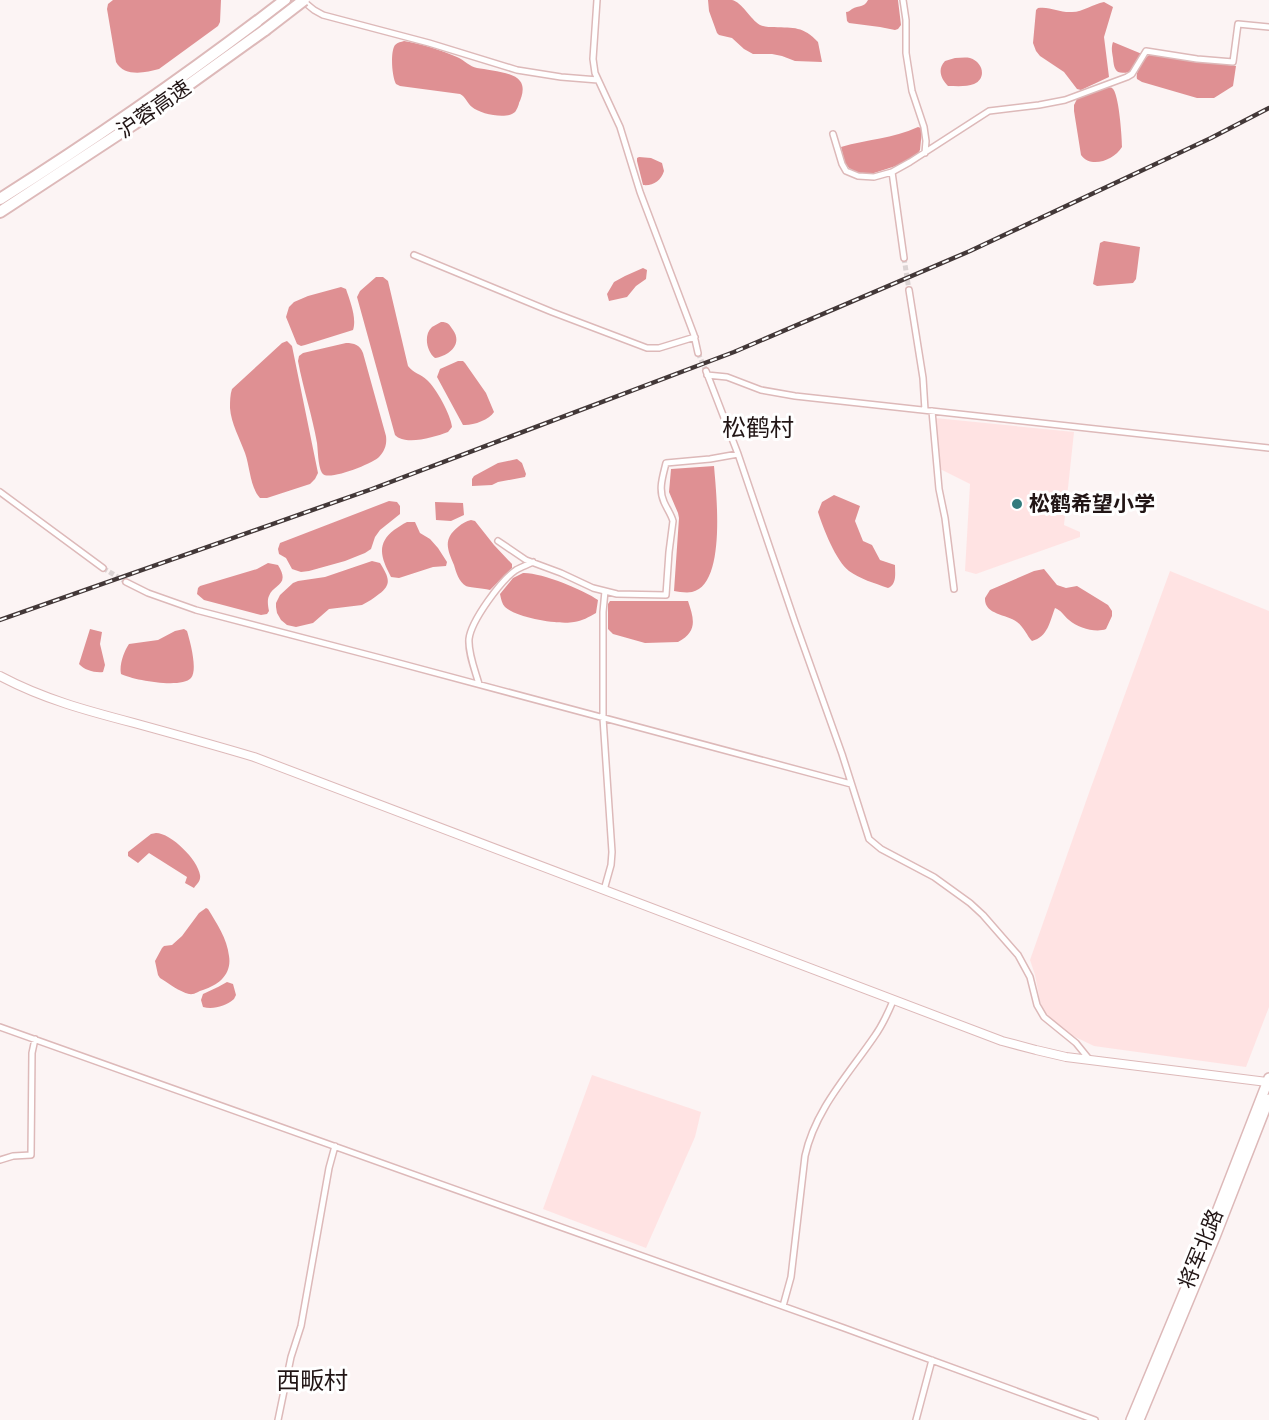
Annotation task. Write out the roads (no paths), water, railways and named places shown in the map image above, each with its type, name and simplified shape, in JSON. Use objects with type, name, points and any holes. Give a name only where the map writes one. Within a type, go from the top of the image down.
[{"type":"highway","name":"沪蓉高速","points":[[0,212],[134,124],[261,26],[285,0]]},
{"type":"highway","name":"沪蓉高速","points":[[0,199],[303,0]]},
{"type":"highway","name":"将军北路","points":[[1131,1420],[1208,1235],[1268,1080]]},
{"type":"highway","name":"将军北路","points":[[1139,1420],[1215,1238],[1269,1099]]},
{"type":"main road","points":[[0,676],[21,688],[61,703],[254,757],[1002,1041],[1053,1054],[1268,1080]]},
{"type":"street","points":[[303,0],[323,15],[429,43],[518,70],[598,80]]},
{"type":"street","points":[[597,0],[593,66],[620,127],[640,192],[695,337],[698,353]]},
{"type":"street","points":[[903,0],[906,20],[906,53],[912,91],[924,127],[925,153]]},
{"type":"street","points":[[833,134],[846,171],[858,176],[874,177],[892,172],[989,111],[1065,100],[1127,77],[1146,51],[1233,62],[1238,24],[1269,27]]},
{"type":"street","points":[[892,172],[904,258]]},
{"type":"street","points":[[414,255],[647,348],[659,348],[695,337]]},
{"type":"street","points":[[909,290],[923,378],[925,410]]},
{"type":"street","points":[[1089,1059],[1076,1043],[1044,1017],[1037,1005],[1030,977],[1018,955],[1002,934],[970,903],[934,877],[881,849],[867,834],[738,454],[706,373],[726,377],[761,390],[795,396],[1269,448]]},
{"type":"street","points":[[932,411],[939,489],[954,589]]},
{"type":"street","points":[[498,541],[526,560],[593,588],[626,595],[666,595],[673,521],[661,494],[666,463],[738,454]]},
{"type":"street","points":[[0,492],[103,568]]},
{"type":"street","points":[[479,684],[470,646],[471,631],[490,598],[514,572],[533,562]]},
{"type":"street","points":[[126,582],[148,593],[196,610],[851,784]]},
{"type":"street","points":[[604,890],[612,852],[603,718],[605,591]]},
{"type":"street","points":[[783,1306],[791,1277],[809,1139],[839,1084],[875,1037],[893,1001]]},
{"type":"street","points":[[0,1027],[783,1306],[1095,1420]]},
{"type":"street","points":[[0,1160],[13,1156],[31,1155],[32,1053],[35,1039]]},
{"type":"street","points":[[278,1420],[291,1357],[301,1326],[329,1168],[335,1146]]},
{"type":"street","points":[[916,1420],[932,1360]]},
{"type":"tunnel","points":[[904,258],[909,290]]},
{"type":"tunnel","points":[[698,353],[706,371]]},
{"type":"tunnel","points":[[103,568],[126,582]]},
{"type":"railway","points":[[0,620],[372,489],[734,352],[970,251],[1211,138],[1269,108]]},
{"type":"place","name":"松鹤希望小学","points":[[1017,504]]},
{"type":"district","name":"松鹤村","points":[[758,428]]},
{"type":"district","name":"西畈村","points":[[312,1381]]}]
